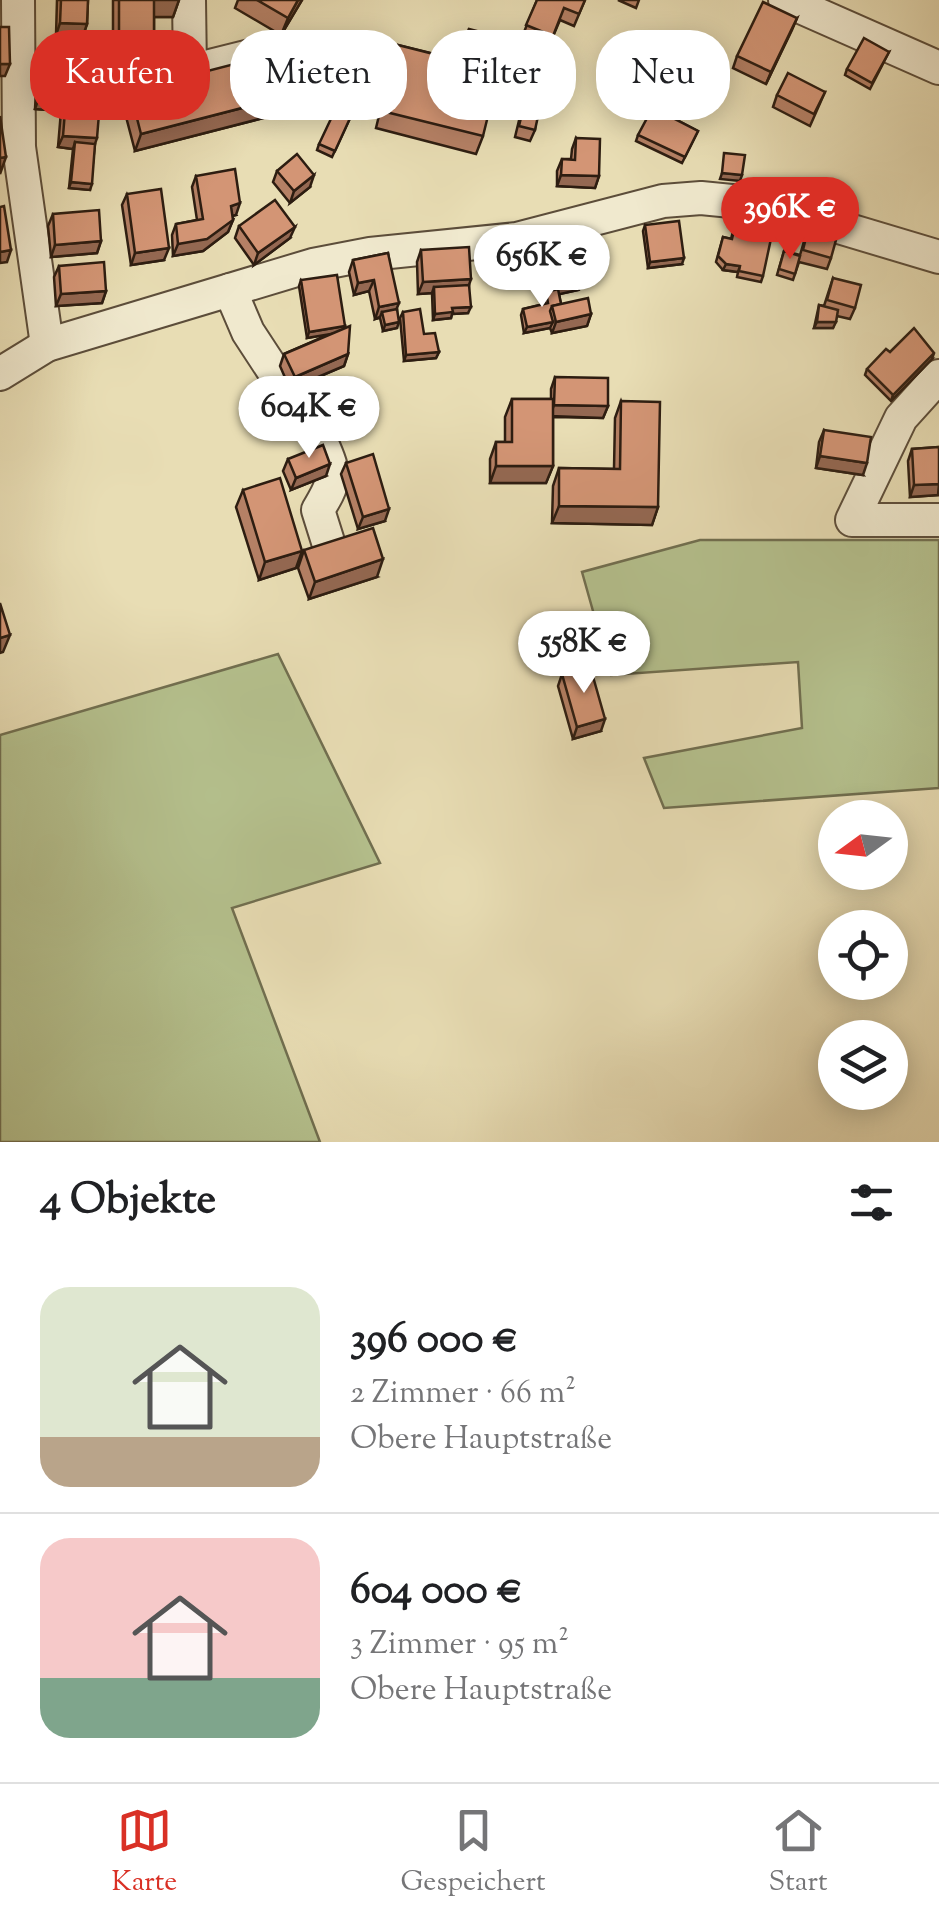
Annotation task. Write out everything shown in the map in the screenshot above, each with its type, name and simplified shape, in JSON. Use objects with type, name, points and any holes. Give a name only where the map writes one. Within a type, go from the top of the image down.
[{"type":"street","points":[[0,0],[18,0],[19,147],[47,346]]},
{"type":"street","points":[[189,0],[189,30]]},
{"type":"street","points":[[786,0],[939,68]]},
{"type":"street","points":[[0,374],[47,346],[313,265],[370,254],[517,239],[663,201],[701,198],[762,204],[939,257]]},
{"type":"street","points":[[230,290],[248,332],[324,448],[333,469],[334,483],[318,510],[329,546]]},
{"type":"street","points":[[939,376],[901,418],[852,520],[939,520]]},
{"type":"green space","points":[[700,540],[939,540],[939,788],[664,808],[644,758],[802,728],[798,662],[611,675],[582,572]]},
{"type":"green space","points":[[278,654],[380,863],[232,908],[320,1142],[0,1142],[0,735]]},
{"type":"building","points":[[61,0],[88,0],[87,24],[60,23]]},
{"type":"building","points":[[119,0],[154,0],[154,30],[119,30]]},
{"type":"building","points":[[257,0],[298,0],[288,18]]},
{"type":"building","points":[[537,0],[585,0],[579,14],[564,8],[555,30],[526,25]]},
{"type":"building","points":[[763,2],[797,18],[771,72],[737,56]]},
{"type":"building","points":[[0,27],[9,27],[10,64],[0,64]]},
{"type":"building","points":[[864,38],[889,52],[872,83],[847,69]]},
{"type":"building","points":[[407,47],[427,52],[427,120],[487,120],[483,136],[407,117]]},
{"type":"building","points":[[230,65],[230,111],[210,116],[210,70]]},
{"type":"building","points":[[788,73],[825,92],[814,114],[777,95]]},
{"type":"building","points":[[0,116],[6,157],[0,158]]},
{"type":"building","points":[[64,120],[98,120],[97,138],[63,136]]},
{"type":"building","points":[[137,120],[195,120],[141,134]]},
{"type":"building","points":[[330,120],[349,120],[335,151],[319,144]]},
{"type":"building","points":[[520,120],[537,120],[535,130],[519,126]]},
{"type":"building","points":[[646,120],[677,120],[698,131],[685,157],[638,135]]},
{"type":"building","points":[[576,138],[600,139],[599,176],[561,175],[562,159],[575,160]]},
{"type":"building","points":[[75,142],[95,144],[92,184],[71,182]]},
{"type":"building","points":[[724,153],[745,155],[742,175],[722,173]]},
{"type":"building","points":[[297,154],[314,175],[294,191],[277,171]]},
{"type":"building","points":[[235,169],[240,203],[231,206],[233,220],[207,239],[178,244],[176,224],[203,219],[196,176]]},
{"type":"building","points":[[161,189],[169,248],[135,253],[127,194]]},
{"type":"building","points":[[275,200],[295,227],[258,253],[239,226]]},
{"type":"building","points":[[4,206],[11,250],[0,252],[0,207]]},
{"type":"building","points":[[99,210],[101,241],[55,245],[53,214]]},
{"type":"building","points":[[738,212],[775,220],[763,276],[739,271],[740,266],[726,264],[718,256],[723,237],[732,239]]},
{"type":"building","points":[[679,221],[684,258],[650,262],[645,225]]},
{"type":"building","points":[[810,221],[839,229],[831,258],[803,250]]},
{"type":"building","points":[[469,247],[471,279],[423,282],[421,250]]},
{"type":"building","points":[[576,249],[582,278],[548,286],[542,256]]},
{"type":"building","points":[[784,251],[800,256],[795,274],[779,269]]},
{"type":"building","points":[[388,253],[399,303],[379,307],[374,280],[358,283],[353,260]]},
{"type":"building","points":[[104,262],[106,291],[61,294],[59,266]]},
{"type":"building","points":[[337,275],[345,326],[309,332],[301,280]]},
{"type":"building","points":[[833,278],[861,285],[855,308],[827,300]]},
{"type":"building","points":[[469,285],[471,307],[435,314],[434,287]]},
{"type":"building","points":[[558,289],[561,304],[552,306],[553,322],[527,327],[523,309],[548,303],[546,292]]},
{"type":"building","points":[[588,298],[591,314],[556,322],[552,306]]},
{"type":"building","points":[[819,305],[838,310],[836,322],[817,322]]},
{"type":"building","points":[[397,309],[399,322],[385,325],[382,312]]},
{"type":"building","points":[[420,309],[424,334],[435,333],[439,352],[406,355],[403,312]]},
{"type":"building","points":[[350,326],[348,354],[295,377],[284,354]]},
{"type":"building","points":[[914,328],[934,353],[893,395],[867,369]]},
{"type":"building","points":[[555,377],[608,378],[608,406],[554,405]]},
{"type":"building","points":[[512,399],[553,399],[553,466],[496,466],[496,442],[512,442]]},
{"type":"building","points":[[621,401],[660,402],[658,507],[559,506],[559,468],[620,469]]},
{"type":"building","points":[[824,430],[871,437],[867,463],[820,456]]},
{"type":"building","points":[[323,445],[330,464],[296,478],[288,459]]},
{"type":"building","points":[[939,447],[939,484],[914,485],[912,449]]},
{"type":"building","points":[[373,454],[389,509],[363,517],[346,463]]},
{"type":"building","points":[[280,478],[302,551],[265,562],[243,490]]},
{"type":"building","points":[[373,528],[383,559],[315,582],[304,550]]},
{"type":"building","points":[[0,603],[10,635],[0,638]]},
{"type":"building","points":[[590,666],[605,719],[577,727],[562,674]]}]
